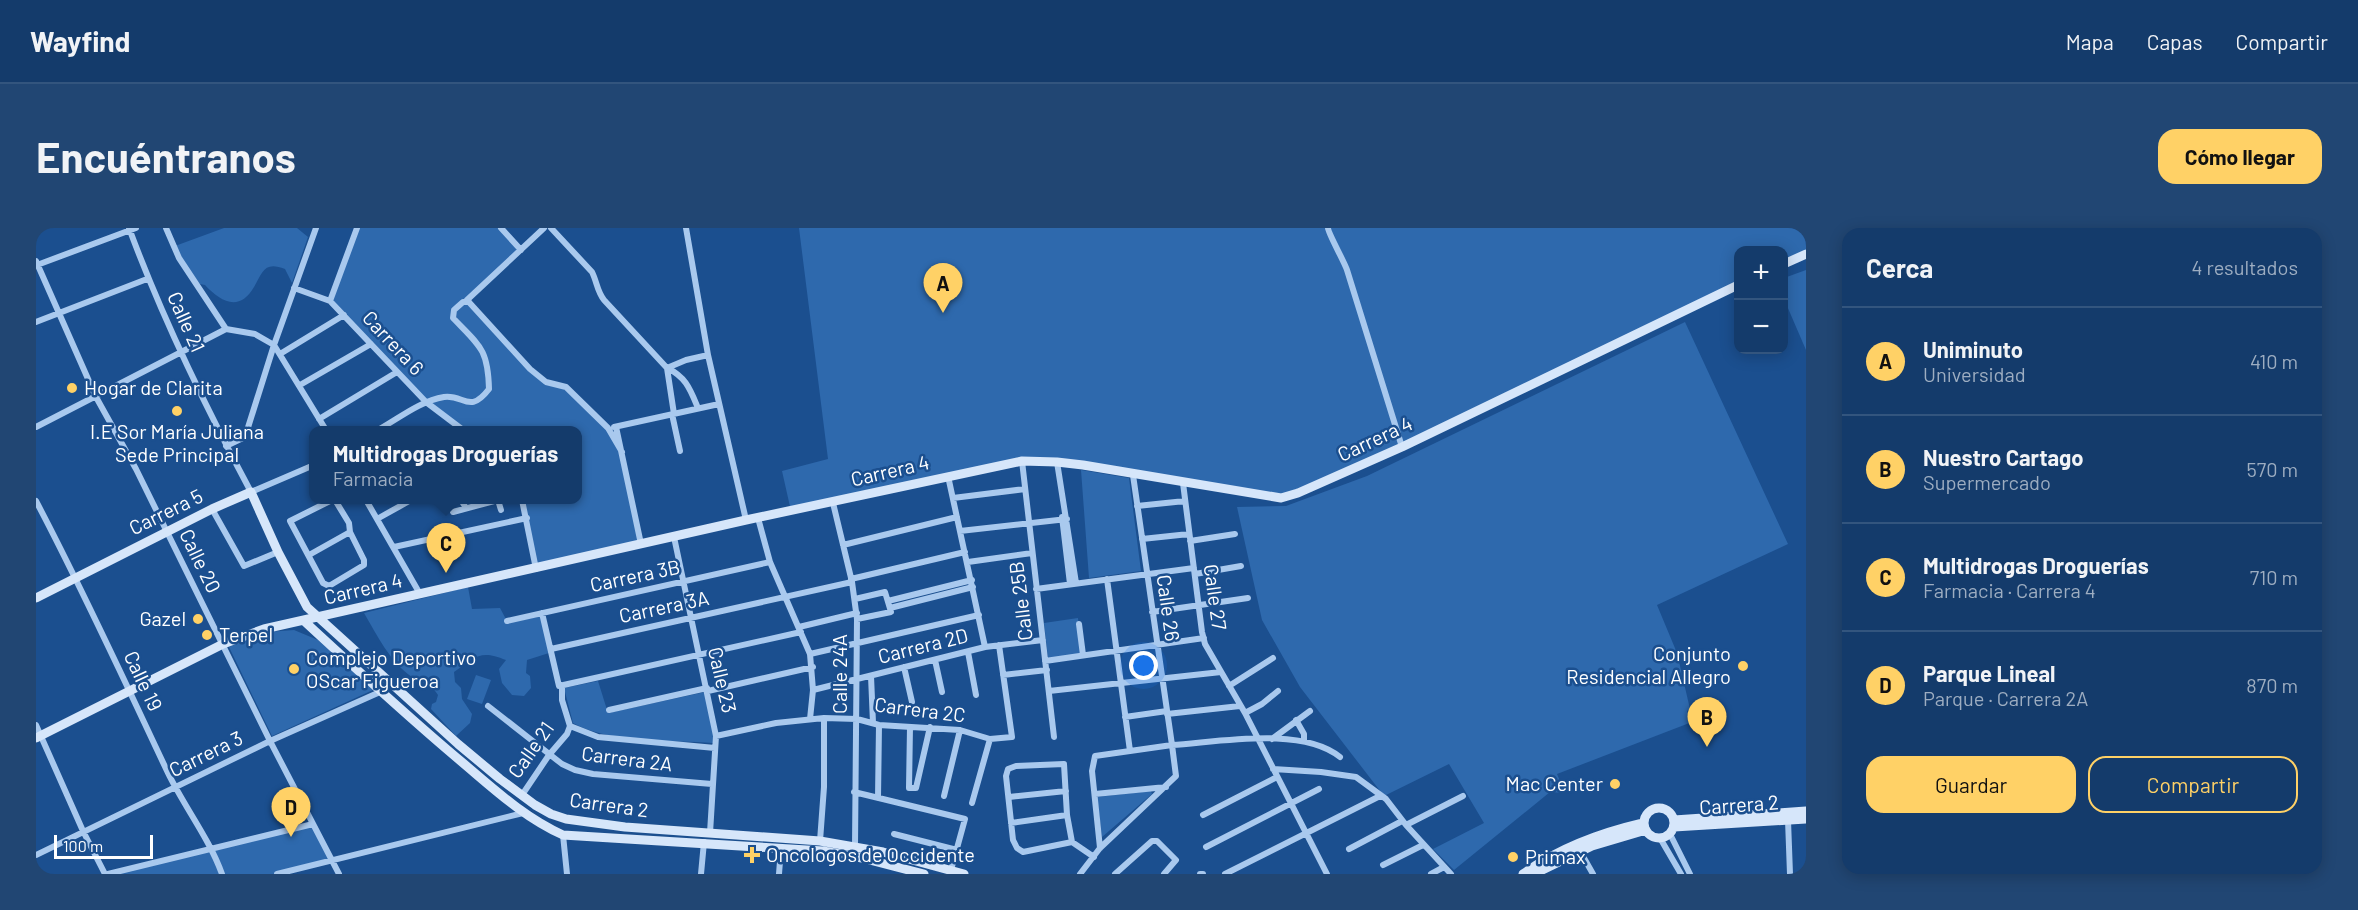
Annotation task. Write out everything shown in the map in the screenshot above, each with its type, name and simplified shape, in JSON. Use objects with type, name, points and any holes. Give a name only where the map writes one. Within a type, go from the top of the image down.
[{"type":"main road","points":[[1788,262],[1806,254]]},
{"type":"main road","name":"Carrera 4","points":[[38,737],[223,644],[264,629],[746,520],[1022,461],[1057,462],[1281,498],[1298,493],[1402,447],[1734,287]]},
{"type":"main road","name":"Carrera 5","points":[[36,598],[212,509],[251,492]]},
{"type":"main road","name":"Calle 21","points":[[251,492],[297,592],[318,618]]},
{"type":"main road","name":"Carrera 2","points":[[318,618],[458,744],[543,810],[566,819],[625,827],[820,841],[883,852],[964,874]]},
{"type":"main road","name":"Carrera 2","points":[[303,620],[380,692],[523,813],[563,836],[704,842],[848,855],[924,874]]},
{"type":"main road","points":[[1659,807],[1668,810],[1673,827],[1660,838],[1652,836],[1645,827],[1646,814],[1659,807]]},
{"type":"main road","name":"Carrera 2","points":[[1673,827],[1806,811]]},
{"type":"main road","name":"Carrera 2","points":[[1673,827],[1806,819]]},
{"type":"main road","points":[[1534,874],[1604,841],[1645,827]]},
{"type":"main road","points":[[1523,874],[1540,862],[1580,842],[1614,830],[1645,827]]},
{"type":"street","points":[[166,228],[178,258],[226,329]]},
{"type":"street","points":[[226,446],[244,437],[316,228]]},
{"type":"street","points":[[330,301],[357,229],[349,228]]},
{"type":"street","points":[[501,228],[521,249]]},
{"type":"street","points":[[385,426],[426,402],[447,396],[473,403],[483,397],[489,389],[489,369],[481,347],[453,318],[454,310],[463,302],[468,301],[543,228]]},
{"type":"street","points":[[551,228],[592,272],[596,279],[598,292],[604,300],[667,368],[679,374],[688,384],[698,408]]},
{"type":"street","points":[[686,228],[708,355],[746,520]]},
{"type":"street","points":[[1328,228],[1328,233],[1338,247],[1347,270],[1402,447]]},
{"type":"street","points":[[37,264],[132,229]]},
{"type":"street","name":"Calle 21","points":[[132,229],[147,279],[180,354],[251,492]]},
{"type":"street","name":"Calle 20","points":[[37,264],[96,397],[136,469],[270,741],[339,874]]},
{"type":"street","points":[[36,322],[147,279]]},
{"type":"street","name":"Carrera 6","points":[[294,288],[330,301],[426,402],[454,426]]},
{"type":"street","points":[[468,301],[530,369],[546,382],[566,387],[608,428],[622,452]]},
{"type":"street","points":[[280,354],[344,315]]},
{"type":"street","points":[[36,427],[226,329],[255,334],[274,345],[323,426]]},
{"type":"street","points":[[300,386],[371,344]]},
{"type":"street","points":[[667,368],[686,360],[708,355]]},
{"type":"street","points":[[667,368],[680,451]]},
{"type":"street","points":[[319,419],[397,372]]},
{"type":"street","points":[[608,428],[719,404]]},
{"type":"street","points":[[616,427],[642,544]]},
{"type":"street","name":"Calle 25B","points":[[1022,461],[1054,737]]},
{"type":"street","points":[[1057,462],[1073,584]]},
{"type":"street","name":"Carrera 5","points":[[251,492],[309,467]]},
{"type":"street","name":"Calle 26","points":[[1133,475],[1176,776],[1166,787]]},
{"type":"street","points":[[948,476],[985,647]]},
{"type":"street","name":"Calle 27","points":[[1183,483],[1204,639],[1245,713],[1327,874]]},
{"type":"street","points":[[953,498],[1025,489]]},
{"type":"street","name":"Calle 19","points":[[36,501],[76,577],[175,787],[213,850],[222,874]]},
{"type":"street","points":[[1137,506],[1185,501]]},
{"type":"street","name":"Calle 24A","points":[[833,503],[857,616],[855,847]]},
{"type":"street","points":[[326,504],[290,521],[323,583],[329,586],[364,565],[364,560],[350,532],[349,523],[337,504]]},
{"type":"street","points":[[368,504],[420,594]]},
{"type":"street","points":[[377,519],[404,504]]},
{"type":"street","points":[[464,504],[466,508]]},
{"type":"street","points":[[453,512],[482,504]]},
{"type":"street","points":[[499,504],[501,510]]},
{"type":"street","points":[[523,504],[536,569]]},
{"type":"street","points":[[212,509],[244,566],[278,552]]},
{"type":"street","points":[[843,545],[957,517]]},
{"type":"street","points":[[393,547],[526,518]]},
{"type":"street","points":[[758,518],[771,562],[810,654],[813,667],[810,718]]},
{"type":"street","points":[[960,531],[1064,520]]},
{"type":"street","points":[[309,555],[350,532]]},
{"type":"street","points":[[1142,539],[1189,534]]},
{"type":"street","points":[[1190,541],[1235,534]]},
{"type":"street","name":"Calle 23","points":[[674,537],[716,736],[710,833]]},
{"type":"street","points":[[785,598],[965,552]]},
{"type":"street","points":[[968,562],[1032,553]]},
{"type":"street","name":"Carrera 3B","points":[[507,621],[771,562]]},
{"type":"street","points":[[1036,588],[1146,574],[1241,566]]},
{"type":"street","points":[[1107,579],[1130,751]]},
{"type":"street","points":[[889,604],[972,584]]},
{"type":"street","points":[[560,686],[857,616],[891,612],[885,592],[855,599]]},
{"type":"street","name":"Carrera 3A","points":[[551,649],[785,598]]},
{"type":"street","points":[[1152,612],[1248,598]]},
{"type":"street","points":[[542,613],[570,726],[598,737],[715,748]]},
{"type":"street","points":[[810,654],[979,615]]},
{"type":"street","points":[[1079,624],[1083,656]]},
{"type":"street","points":[[1045,661],[1204,639]]},
{"type":"street","name":"Carrera 2D","points":[[813,690],[985,647],[1043,640]]},
{"type":"street","points":[[999,645],[1003,675],[1047,670]]},
{"type":"street","points":[[968,652],[976,695]]},
{"type":"street","points":[[1229,686],[1273,658]]},
{"type":"street","points":[[934,660],[942,692]]},
{"type":"street","points":[[609,710],[813,667]]},
{"type":"street","points":[[904,668],[912,702]]},
{"type":"street","points":[[1049,691],[1221,672]]},
{"type":"street","name":"Carrera 2C","points":[[716,736],[810,718],[824,718],[857,719],[876,724],[960,730],[990,738],[1012,736],[1003,675]]},
{"type":"street","points":[[871,676],[876,724],[878,798]]},
{"type":"street","name":"Carrera 3","points":[[36,855],[270,741],[380,692],[390,683]]},
{"type":"street","points":[[1245,713],[1262,704],[1278,691]]},
{"type":"street","name":"Carrera 2A","points":[[488,706],[568,768],[593,774],[712,784]]},
{"type":"street","points":[[1125,717],[1240,706]]},
{"type":"street","points":[[1272,739],[1310,711]]},
{"type":"street","points":[[820,841],[824,777],[824,718]]},
{"type":"street","points":[[1296,720],[1304,734],[1304,741]]},
{"type":"street","points":[[36,724],[38,737],[106,874],[313,824]]},
{"type":"street","name":"Calle 21","points":[[522,795],[549,755],[567,734],[570,726]]},
{"type":"street","points":[[910,727],[909,788],[916,788],[930,727]]},
{"type":"street","points":[[944,796],[960,730]]},
{"type":"street","points":[[972,803],[990,738]]},
{"type":"street","points":[[1100,848],[1092,771],[1095,756],[1172,746],[1272,739],[1304,741],[1340,757]]},
{"type":"street","points":[[1072,842],[1023,852],[1017,848],[1013,840],[1011,823],[1006,776],[1008,769],[1016,766],[1064,764],[1067,815],[1072,842],[1094,857]]},
{"type":"street","points":[[1273,769],[1356,777],[1386,800],[1451,874]]},
{"type":"street","points":[[1203,815],[1277,777]]},
{"type":"street","points":[[1095,794],[1166,787]]},
{"type":"street","points":[[1080,874],[1100,848],[1166,787]]},
{"type":"street","points":[[1206,847],[1319,789]]},
{"type":"street","points":[[1009,797],[1066,791]]},
{"type":"street","points":[[854,792],[965,819],[951,870]]},
{"type":"street","points":[[1225,874],[1380,796]]},
{"type":"street","points":[[1349,849],[1463,796]]},
{"type":"street","points":[[277,874],[523,813]]},
{"type":"street","points":[[1011,823],[1067,815]]},
{"type":"street","points":[[1788,820],[1790,874]]},
{"type":"street","points":[[1673,827],[1690,874]]},
{"type":"street","points":[[894,834],[957,850]]},
{"type":"street","points":[[563,836],[567,874]]},
{"type":"street","points":[[1660,838],[1681,874]]},
{"type":"street","points":[[1115,874],[1152,841],[1157,841],[1176,860],[1164,874]]},
{"type":"street","points":[[701,874],[704,842]]},
{"type":"street","points":[[1383,865],[1423,844]]},
{"type":"street","points":[[779,874],[781,848]]},
{"type":"street","points":[[1581,851],[1593,874]]},
{"type":"street","points":[[1431,874],[1444,867]]},
{"type":"shaded area","points":[[224,228],[297,228],[308,237],[292,283],[285,269],[268,267],[248,295],[236,302],[223,300],[205,285],[200,284],[180,258],[175,246]]},
{"type":"shaded area","points":[[357,228],[501,228],[521,250],[467,300],[546,382],[557,383],[608,428],[622,452],[641,544],[536,569],[523,504],[582,504],[582,426],[458,426],[426,402],[330,301]]},
{"type":"shaded area","points":[[799,228],[1806,228],[1806,253],[1788,261],[1788,246],[1734,246],[1734,287],[1353,469],[1272,498],[1180,482],[1022,461],[791,511],[782,471],[828,459]]},
{"type":"shaded area","points":[[1806,270],[1806,350],[1788,308],[1788,277]]},
{"type":"shaded area","points":[[1685,322],[1788,544],[1657,605],[1677,653],[1690,709],[1687,711],[1692,722],[1557,774],[1565,793],[1550,792],[1454,870],[1433,849],[1484,823],[1449,764],[1384,796],[1300,687],[1262,620],[1237,507],[1286,506],[1367,476]]},
{"type":"shaded area","points":[[1081,470],[1129,478],[1141,571],[1089,578]]},
{"type":"shaded area","points":[[468,587],[472,609],[500,608],[508,623],[542,616],[549,653],[527,660],[526,673],[530,676],[531,688],[524,696],[512,695],[502,683],[499,669],[506,660],[490,655],[478,656],[454,672],[455,682],[461,688],[462,699],[472,714],[470,723],[456,736],[431,709],[438,695],[429,685],[412,677],[397,664],[364,613]]},
{"type":"shaded area","points":[[1078,618],[1081,654],[1048,658],[1044,623]]},
{"type":"shaded area","name":"Complejo Deportivo OScar Figueroa","points":[[294,630],[318,640],[373,690],[272,736],[229,647],[267,632]]},
{"type":"shaded area","points":[[476,675],[491,680],[482,704],[467,699]]},
{"type":"shaded area","points":[[598,681],[608,713],[705,692],[713,728],[713,743],[622,737],[604,734],[573,723],[564,688]]},
{"type":"shaded area","points":[[1151,791],[1152,794],[1102,837],[1097,797]]},
{"type":"shaded area","points":[[313,824],[331,859],[277,874],[108,874]]},
{"type":"place","name":"Uniminuto","points":[[943,313]]},
{"type":"place","name":"Hogar de Clarita","points":[[72,388]]},
{"type":"place","name":"I.E Sor María Juliana Sede Principal","points":[[177,411]]},
{"type":"place","name":"Multidrogas Droguerías","points":[[446,573]]},
{"type":"place","name":"Gazel","points":[[198,619]]},
{"type":"place","name":"Terpel","points":[[207,635]]},
{"type":"place","name":"Conjunto Residencial Allegro","points":[[1743,666]]},
{"type":"place","name":"Complejo Deportivo OScar Figueroa","points":[[294,669]]},
{"type":"place","name":"Nuestro Cartago","points":[[1707,747]]},
{"type":"place","name":"Mac Center","points":[[1615,784]]},
{"type":"place","name":"Parque Lineal","points":[[291,837]]},
{"type":"place","name":"Oncologos de Occidente","points":[[752,855]]},
{"type":"place","name":"Primax","points":[[1513,857]]}]
